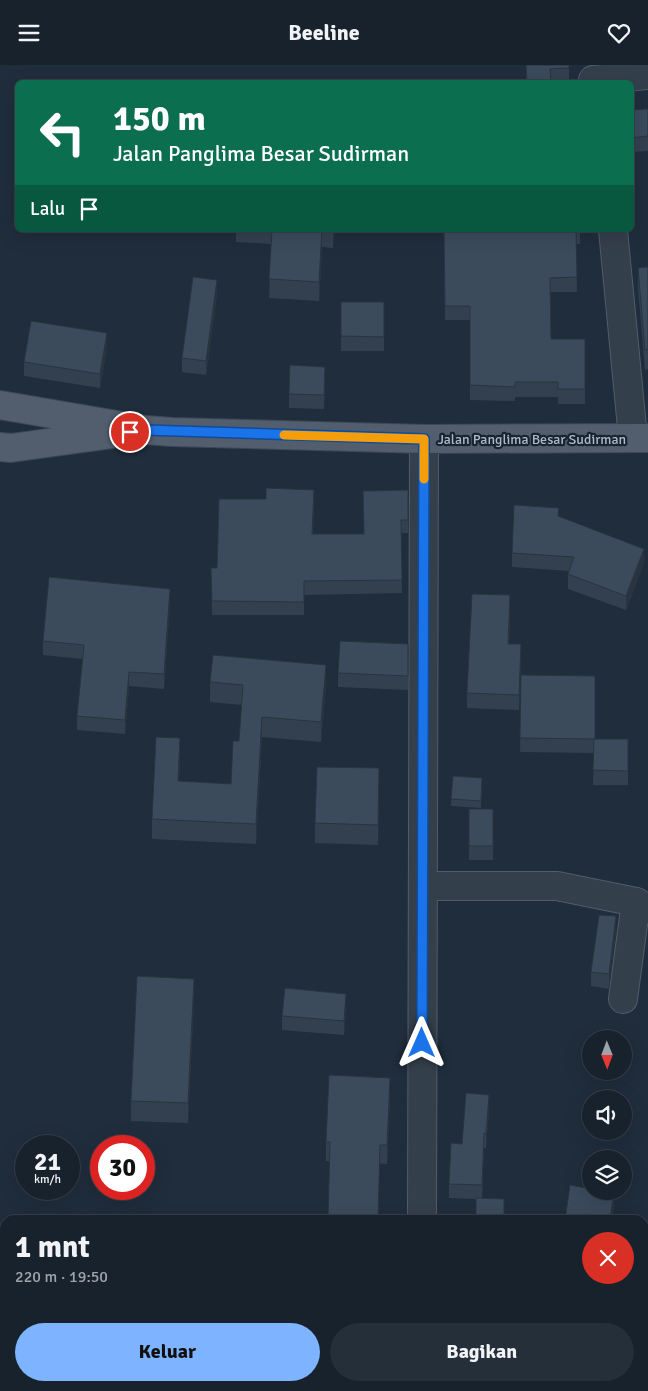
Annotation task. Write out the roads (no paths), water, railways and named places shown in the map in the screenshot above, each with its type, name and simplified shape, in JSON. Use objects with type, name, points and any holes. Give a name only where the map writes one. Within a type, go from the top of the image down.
[{"type":"main road","name":"Jalan Panglima Besar Sudirman","points":[[0,405],[146,430],[424,439],[640,438]]},
{"type":"main road","name":"Jalan Panglima Besar Sudirman","points":[[0,447],[11,448],[146,430]]},
{"type":"street","points":[[592,76],[648,75]]},
{"type":"street","points":[[613,232],[640,438]]},
{"type":"street","points":[[422,1215],[424,439]]},
{"type":"street","points":[[423,886],[557,886],[642,905],[622,999]]}]
